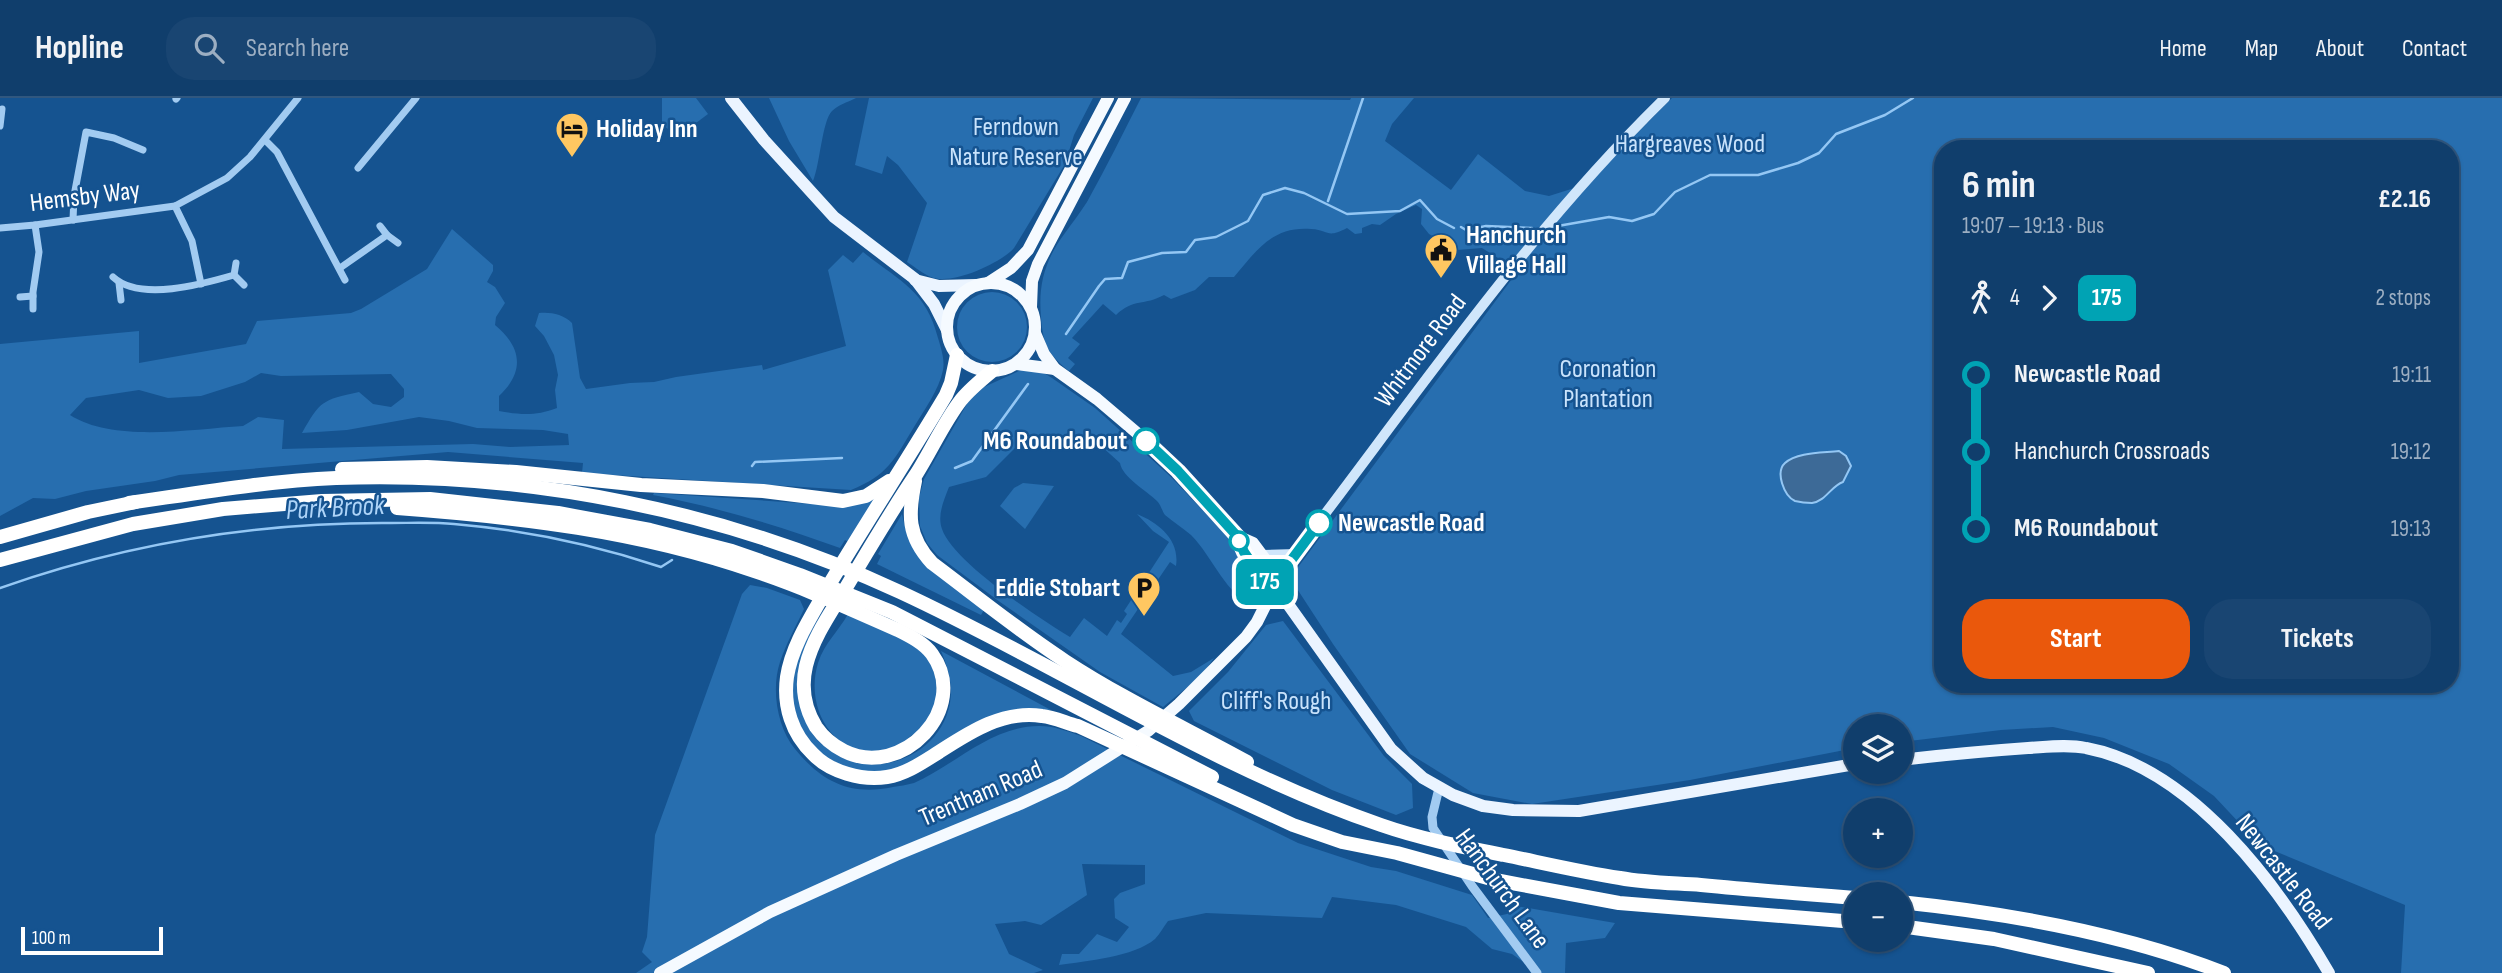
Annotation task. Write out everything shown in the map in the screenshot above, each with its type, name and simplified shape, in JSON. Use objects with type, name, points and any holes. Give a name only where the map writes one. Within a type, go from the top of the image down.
[{"type":"highway","points":[[1108,98],[1028,250],[1011,268],[962,294],[952,306],[947,330],[950,343],[957,355],[976,369],[1004,369],[1016,364],[1028,350],[1035,333],[1031,307],[1032,281],[1038,264],[1125,98]]},
{"type":"highway","points":[[982,284],[996,283],[1013,288],[1031,307]]},
{"type":"highway","points":[[1035,333],[1044,354],[1055,369],[1097,399],[1157,450],[1237,536],[1244,552],[1273,594]]},
{"type":"highway","points":[[322,501],[489,515],[604,531],[649,541],[754,570],[898,630],[924,645],[933,655],[943,685],[939,711],[920,738],[897,754],[873,760],[851,754],[828,740],[818,729],[811,718],[804,695],[806,667],[824,609],[853,545],[946,395],[957,355]]},
{"type":"highway","points":[[1016,364],[1055,369]]},
{"type":"highway","points":[[992,371],[962,398],[867,551],[792,658],[786,697],[798,738],[828,766],[866,778],[887,777],[907,771],[984,724],[1023,716],[1042,716],[1078,726],[1293,825],[1342,842],[1397,853]]},
{"type":"highway","points":[[0,537],[75,515],[207,484],[246,478],[384,467],[516,472],[641,485],[763,491],[843,501],[874,492],[899,474]]},
{"type":"highway","points":[[917,473],[909,510],[911,524],[922,550],[932,563],[1066,662],[1112,690],[1326,806]]},
{"type":"highway","points":[[130,503],[235,487],[340,478],[498,483],[646,507],[738,530],[813,555],[899,592],[1005,644],[1216,757],[1326,806],[1387,828],[1461,847],[1623,879],[1843,897]]},
{"type":"highway","points":[[0,560],[133,524],[223,509],[322,501],[430,499],[512,508],[649,530],[732,551],[892,612],[949,639],[1133,738],[1269,806],[1332,832],[1495,880],[1619,903],[1843,921]]},
{"type":"highway","points":[[1237,536],[1253,543],[1279,578]]},
{"type":"highway","name":"Trentham Road","points":[[660,973],[770,912],[1065,783],[1148,731],[1180,704],[1246,637],[1273,594],[1279,578]]},
{"type":"highway","points":[[1913,903],[1982,911],[2120,941],[2224,973]]},
{"type":"highway","points":[[1913,928],[1994,939],[2148,973]]},
{"type":"main road","points":[[731,98],[764,140],[834,217],[915,279],[934,304],[947,330]]},
{"type":"main road","name":"Whitmore Road","points":[[1279,578],[1536,237],[1586,179],[1665,98]]},
{"type":"main road","points":[[915,279],[939,286],[982,284]]},
{"type":"main road","points":[[1262,555],[1296,554]]},
{"type":"main road","points":[[1279,578],[1280,593],[1391,749],[1423,778],[1439,788],[1483,806],[1564,812],[1843,766]]},
{"type":"main road","points":[[1273,594],[1298,630],[1315,640]]},
{"type":"main road","name":"Newcastle Road","points":[[1913,759],[2000,750],[2083,747],[2113,754],[2140,767],[2175,789],[2222,829],[2286,904],[2329,973]]},
{"type":"street","points":[[201,285],[192,241],[176,206],[227,178],[250,158],[298,98]]},
{"type":"street","points":[[358,168],[416,98]]},
{"type":"street","points":[[0,126],[2,109]]},
{"type":"street","points":[[73,220],[82,131],[114,138],[143,150]]},
{"type":"street","points":[[265,140],[277,152],[345,280]]},
{"type":"street","name":"Hemsby Way","points":[[0,228],[176,206]]},
{"type":"street","points":[[33,309],[39,252],[35,225]]},
{"type":"street","points":[[380,226],[398,243]]},
{"type":"street","points":[[340,268],[387,235]]},
{"type":"street","points":[[234,275],[236,263]]},
{"type":"street","points":[[121,300],[116,280],[157,291],[201,285],[234,275]]},
{"type":"street","points":[[234,275],[244,285]]},
{"type":"street","points":[[20,297],[33,296]]},
{"type":"street","name":"Hanchurch Lane","points":[[1439,788],[1432,825],[1472,886],[1537,973]]},
{"type":"green space","points":[[662,98],[696,98],[708,114],[692,126],[668,129],[662,124]]},
{"type":"green space","points":[[769,98],[856,98],[837,107],[829,116],[813,181],[789,141]]},
{"type":"green space","name":"Ferndown Nature Reserve","points":[[869,98],[1093,98],[1074,135],[1065,164],[1014,248],[975,272],[940,279],[928,276],[907,262],[927,203],[898,165],[887,156],[882,174],[855,165]]},
{"type":"green space","points":[[1141,98],[1414,98],[1392,124],[1385,141],[1451,190],[1478,154],[1525,191],[1549,196],[1587,184],[1672,98],[2502,98],[2502,973],[2401,973],[2405,905],[2260,845],[2214,796],[2169,764],[2104,738],[2053,727],[1913,741],[1913,714],[1843,714],[1843,750],[1690,780],[1532,804],[1473,793],[1410,754],[1290,578],[1523,264],[1506,263],[1482,248],[1457,250],[1429,234],[1421,224],[1422,209],[1416,205],[1380,225],[1372,224],[1362,228],[1362,233],[1355,234],[1347,228],[1331,233],[1297,229],[1266,242],[1234,277],[1209,277],[1195,290],[1171,299],[1164,295],[1134,304],[1116,315],[1103,304],[1072,338],[1080,344],[1068,358],[1075,364],[1069,371],[1051,354],[1043,335],[1040,305],[1042,283],[1058,243],[1087,202]]},
{"type":"green space","points":[[452,229],[493,265],[487,282],[495,287],[505,303],[496,317],[495,325],[511,342],[517,360],[513,378],[499,396],[499,411],[528,414],[557,408],[555,390],[558,375],[554,355],[535,326],[539,313],[557,314],[572,323],[580,378],[586,389],[654,382],[762,365],[763,370],[846,346],[828,270],[843,255],[853,263],[863,252],[899,279],[926,308],[940,346],[943,370],[931,400],[889,465],[874,478],[851,490],[582,473],[583,463],[448,452],[179,475],[55,499],[33,498],[0,516],[0,344],[139,331],[139,363],[246,344],[257,321],[351,313],[427,269]],"holes":[[[261,373],[281,376],[391,374],[404,389],[404,397],[391,407],[373,404],[359,392],[329,400],[313,414],[302,433],[347,430],[419,417],[477,428],[543,430],[568,434],[569,445],[510,447],[473,444],[282,449],[284,420],[258,417],[243,426],[131,432],[88,424],[70,415],[86,398],[139,390],[168,398],[201,396],[245,382]]]},
{"type":"green space","points":[[992,292],[1017,302],[1027,327],[1017,352],[992,362],[967,352],[957,327],[967,302]]},
{"type":"green space","points":[[1021,370],[1044,373],[1095,408],[1172,478],[1249,563],[1263,593],[1255,606],[1236,594],[1191,535],[1165,515],[1160,504],[1130,479],[1120,463],[1090,436],[1020,443],[986,477],[949,487],[940,518],[949,542],[998,588],[1070,637],[1084,618],[1107,636],[1117,620],[1121,623],[1127,614],[1124,611],[1169,542],[1153,531],[1137,514],[1153,522],[1166,534],[1175,548],[1176,566],[1170,562],[1121,634],[1173,676],[1191,672],[1214,658],[1201,676],[1163,707],[1100,672],[1000,602],[937,555],[927,543],[920,526],[919,498],[924,479],[968,402],[984,387]]},
{"type":"green space","points":[[1023,483],[1054,486],[1025,529],[1000,506],[1014,488]]},
{"type":"green space","points":[[653,495],[842,506],[875,498],[849,542],[845,540],[840,548],[748,518]]},
{"type":"green space","points":[[902,514],[907,532],[922,560],[944,580],[985,608],[981,615],[877,564],[881,556],[878,554]]},
{"type":"green space","points":[[750,585],[800,600],[804,609],[780,662],[776,684],[777,707],[784,730],[795,749],[816,770],[838,784],[863,790],[914,783],[1005,732],[1039,726],[1050,727],[1081,736],[1298,843],[1472,895],[1488,918],[1507,914],[1516,906],[1615,923],[1605,938],[1566,943],[1565,973],[1539,973],[1512,954],[1492,949],[1466,927],[1396,905],[1332,897],[1322,918],[1206,913],[1168,921],[1155,939],[1135,950],[1059,965],[1062,954],[1079,954],[1097,934],[1117,942],[1129,927],[1115,918],[1114,899],[1120,893],[1145,884],[1145,865],[1082,864],[1087,895],[1041,925],[1025,921],[995,924],[1009,954],[1043,970],[1034,973],[636,973],[652,962],[642,952],[647,937],[655,835],[742,594]]},
{"type":"green space","points":[[824,609],[829,612],[805,659],[808,722],[818,740],[845,759],[864,764],[883,764],[918,751],[933,738],[944,722],[951,696],[949,676],[941,651],[1051,710],[1038,710],[899,769],[873,772],[838,763],[823,755],[811,743],[802,729],[793,696],[794,677],[801,650]]},
{"type":"green space","points":[[848,614],[906,640],[927,657],[932,668],[936,692],[931,715],[921,728],[894,748],[874,752],[857,750],[830,731],[821,716],[816,700],[818,663],[824,649]]},
{"type":"green space","name":"Cliff's Rough","points":[[1283,621],[1384,756],[1412,784],[1413,808],[1396,815],[1332,790],[1194,721],[1189,711],[1228,672],[1266,625]]},
{"type":"shaded area","points":[[1839,451],[1846,456],[1851,466],[1843,482],[1825,497],[1812,503],[1795,501],[1787,494],[1781,478],[1785,463],[1803,455]]},
{"type":"waterway","points":[[1328,201],[1363,98]]},
{"type":"waterway","name":"Park Brook","points":[[1552,227],[1609,217],[1632,221],[1654,214],[1675,192],[1710,175],[1758,175],[1798,163],[1819,153],[1836,134],[1885,115],[1913,98]]},
{"type":"waterway","name":"Park Brook","points":[[1066,334],[1105,279],[1122,278],[1128,262],[1162,253],[1186,252],[1195,240],[1216,237],[1248,221],[1263,195],[1285,188],[1304,193],[1347,214],[1400,211],[1420,200],[1437,219],[1454,228]]},
{"type":"waterway","name":"Park Brook","points":[[1461,227],[1466,230],[1486,226],[1532,228]]},
{"type":"waterway","name":"Park Brook","points":[[955,468],[972,461],[1028,384]]},
{"type":"waterway","name":"Park Brook","points":[[752,466],[755,462],[842,458]]},
{"type":"waterway","name":"Park Brook","points":[[0,588],[95,559],[144,548],[242,532],[341,524],[446,523],[507,530],[559,540],[661,567],[672,560]]},
{"type":"bus line","name":"175","points":[[1146,441],[1178,471],[1237,536],[1244,552],[1273,594],[1279,578],[1319,523]]},
{"type":"place","name":"Holiday Inn","points":[[572,159]]},
{"type":"place","name":"Hanchurch Village Hall","points":[[1441,280]]},
{"type":"place","name":"M6 Roundabout","points":[[1146,441]]},
{"type":"place","name":"Newcastle Road","points":[[1319,523]]},
{"type":"place","name":"Eddie Stobart","points":[[1144,618]]},
{"type":"park label","name":"Hargreaves Wood","points":[[1690,144]]},
{"type":"park label","name":"Coronation Plantation","points":[[1608,384]]}]
